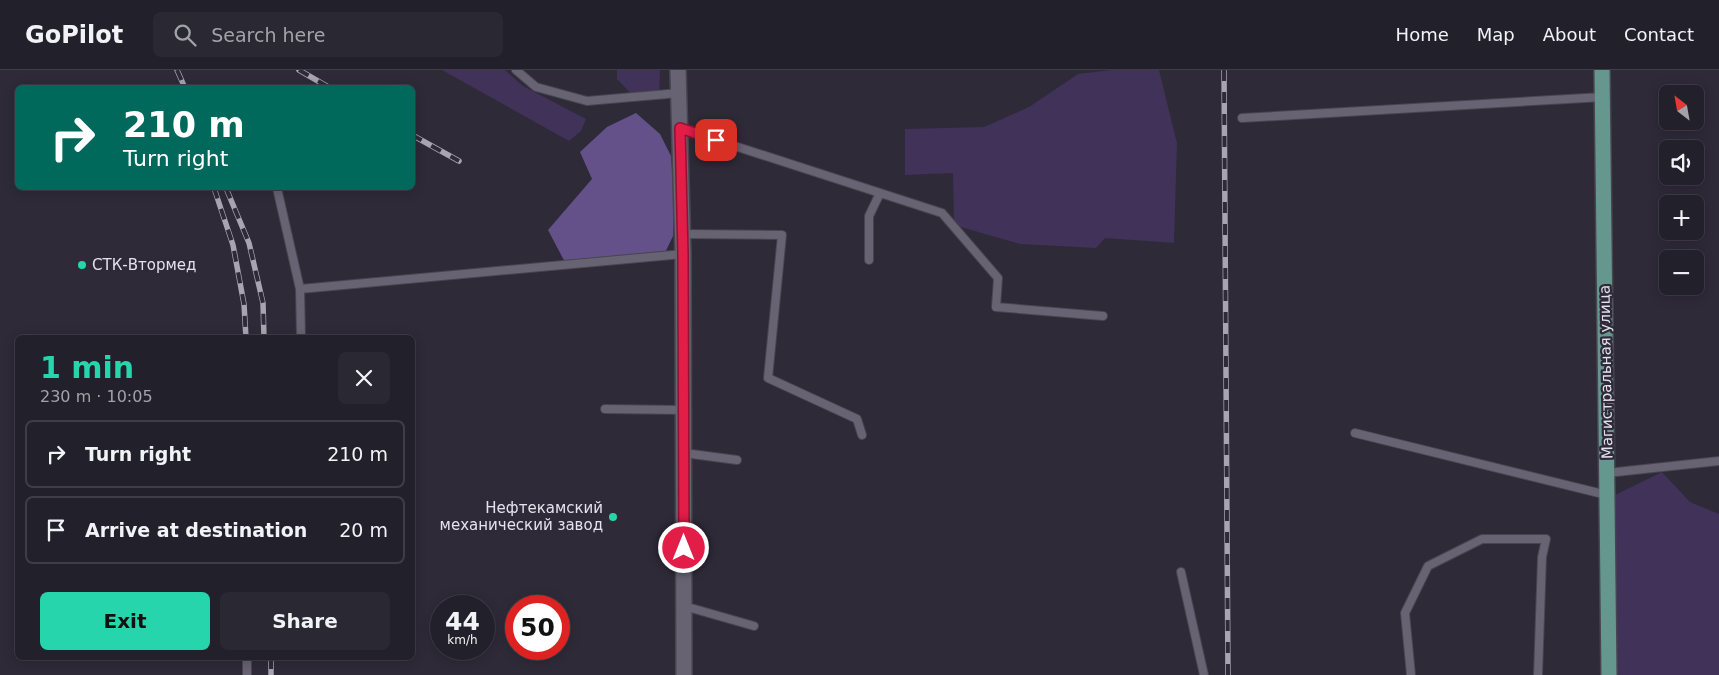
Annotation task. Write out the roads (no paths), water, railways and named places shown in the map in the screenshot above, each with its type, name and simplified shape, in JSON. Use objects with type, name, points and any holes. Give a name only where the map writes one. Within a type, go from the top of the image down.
[{"type":"main road","points":[[678,70],[683,254],[684,675]]},
{"type":"main road","name":"Магистральная улица","points":[[1602,70],[1609,675]]},
{"type":"lane","points":[[516,70],[536,87],[588,102],[679,93]]},
{"type":"lane","points":[[1242,118],[1603,97]]},
{"type":"lane","points":[[680,128],[942,213],[998,278],[996,307],[1103,316]]},
{"type":"lane","points":[[277,190],[300,289],[301,335]]},
{"type":"lane","points":[[869,260],[869,216],[880,193]]},
{"type":"lane","points":[[682,234],[782,235],[768,378],[857,419],[862,435]]},
{"type":"lane","points":[[300,289],[683,254]]},
{"type":"lane","points":[[604,409],[683,410]]},
{"type":"lane","points":[[1355,433],[1607,495]]},
{"type":"lane","points":[[684,453],[737,460]]},
{"type":"lane","points":[[1606,474],[1719,461]]},
{"type":"lane","points":[[1411,675],[1405,613],[1428,566],[1482,539],[1546,539],[1542,557],[1538,675]]},
{"type":"lane","points":[[1181,572],[1204,675]]},
{"type":"lane","points":[[684,606],[754,626]]},
{"type":"lane","points":[[247,660],[247,675]]},
{"type":"railway","points":[[177,70],[184,85]]},
{"type":"railway","points":[[299,70],[325,85]]},
{"type":"railway","points":[[1224,70],[1228,675]]},
{"type":"railway","points":[[415,137],[459,161]]},
{"type":"railway","points":[[215,190],[233,245],[244,304],[246,335]]},
{"type":"railway","points":[[227,190],[249,243],[263,303],[264,335]]},
{"type":"railway","points":[[271,660],[271,675]]},
{"type":"place","name":"СТК-Втормед","points":[[82,265]]},
{"type":"place","name":"Нефтекамский механический завод","points":[[613,517]]}]
